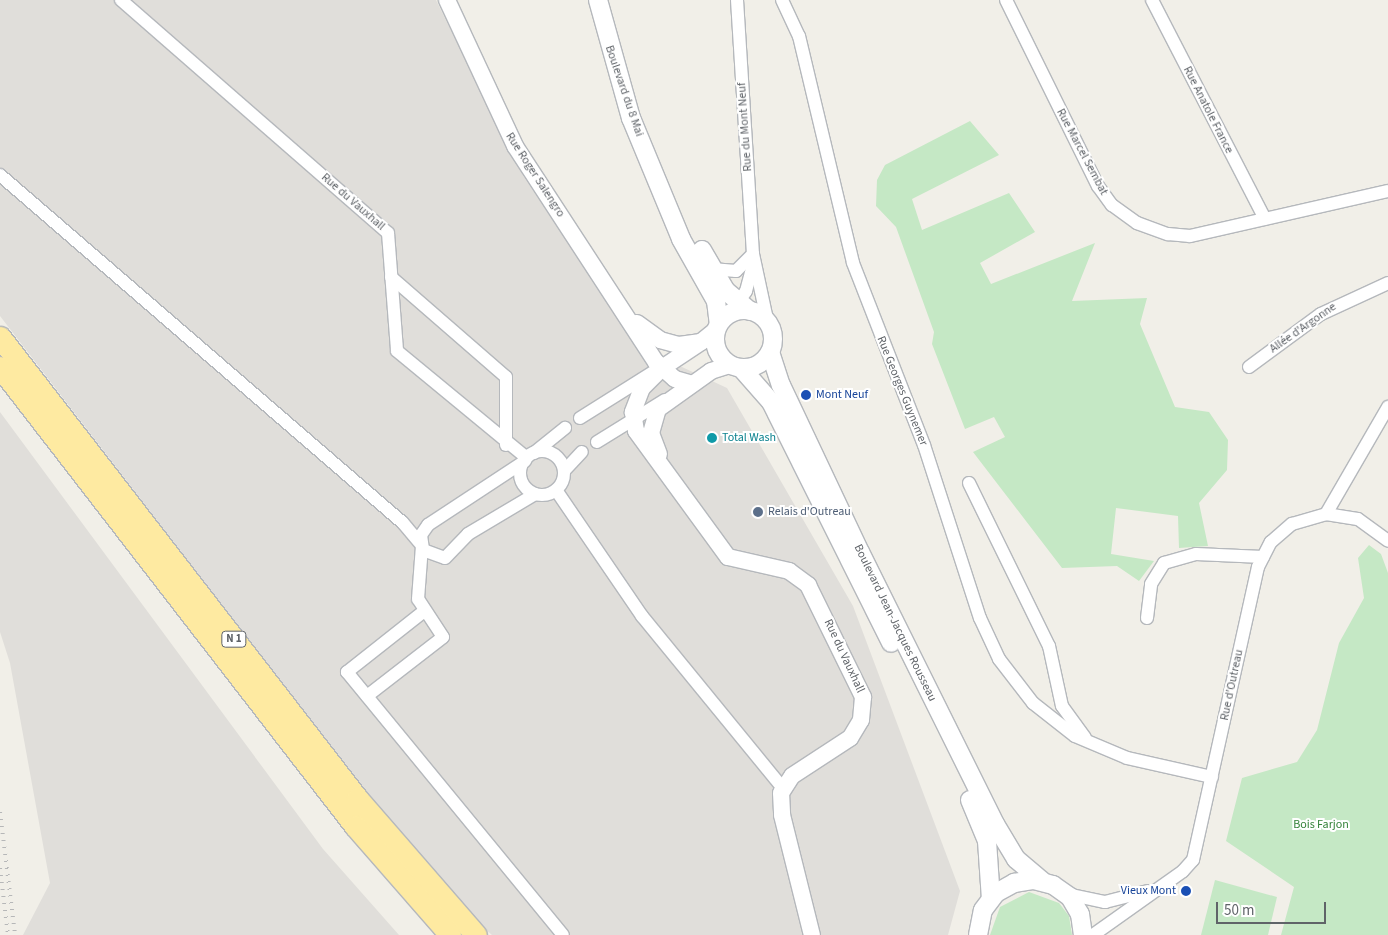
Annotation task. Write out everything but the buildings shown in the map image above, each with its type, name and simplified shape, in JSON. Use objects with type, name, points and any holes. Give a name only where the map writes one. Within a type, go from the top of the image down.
[{"type":"highway","name":"N 1","points":[[0,337],[357,798],[476,935]]},
{"type":"highway","name":"N 1","points":[[0,367],[350,819],[450,935]]},
{"type":"main road","name":"Boulevard du 8 Mai","points":[[598,0],[617,78],[682,239],[716,301],[731,316]]},
{"type":"main road","name":"Boulevard du 8 Mai","points":[[658,180],[712,269],[731,316]]},
{"type":"main road","points":[[731,316],[768,324],[773,337],[770,352],[759,364],[736,367],[716,350],[731,316]]},
{"type":"main road","name":"Boulevard Jean-Jacques Rousseau","points":[[770,352],[781,385],[860,552],[995,824],[1016,859],[1042,881],[1067,894]]},
{"type":"main road","name":"Boulevard Jean-Jacques Rousseau","points":[[736,367],[771,402],[977,814],[989,854],[991,898]]},
{"type":"main road","points":[[977,931],[991,898],[1014,883],[1042,881]]},
{"type":"main road","points":[[1067,894],[1079,910],[1083,935]]},
{"type":"street","name":"Rue du Vauxhall","points":[[121,0],[388,233],[397,351],[506,445],[528,457]]},
{"type":"street","name":"Rue Roger Salengro","points":[[447,0],[515,146],[662,368],[680,382],[692,384]]},
{"type":"street","name":"Rue du Mont Neuf","points":[[737,0],[753,254],[768,324]]},
{"type":"street","name":"Rue Georges Guynemer","points":[[782,0],[799,36],[853,263],[924,445],[983,626],[1004,667],[1024,693],[1058,725],[1090,744],[1136,761],[1212,778]]},
{"type":"street","name":"Rue Marcel Sembat","points":[[1006,0],[1107,200],[1137,224],[1176,236],[1265,219],[1388,190]]},
{"type":"street","name":"Rue Anatole France","points":[[1152,0],[1265,219]]},
{"type":"street","points":[[0,175],[396,517],[433,557],[445,558],[468,534],[535,494],[556,490]]},
{"type":"street","points":[[712,269],[736,271],[753,254]]},
{"type":"street","name":"Rue du Mont Neuf","points":[[731,316],[750,280],[753,254]]},
{"type":"street","points":[[391,276],[506,377],[506,445]]},
{"type":"street","name":"Allée d'Argonne","points":[[1249,367],[1321,314],[1388,283]]},
{"type":"street","name":"Rue Roger Salengro","points":[[628,314],[663,342],[701,342]]},
{"type":"street","points":[[580,418],[701,342],[731,316]]},
{"type":"street","name":"Rue du Vauxhall","points":[[597,442],[633,418],[692,384],[736,367]]},
{"type":"street","points":[[633,418],[639,393],[662,368]]},
{"type":"street","name":"Rue du Vauxhall","points":[[670,476],[651,430],[655,413],[672,397]]},
{"type":"street","points":[[1388,407],[1326,514],[1358,518],[1388,542]]},
{"type":"street","name":"Rue du Vauxhall","points":[[633,418],[638,435],[728,556],[789,571],[804,580],[861,690],[863,709],[854,733],[792,776],[783,788]]},
{"type":"street","points":[[367,696],[443,638],[423,612],[418,599],[421,545],[428,526],[528,457],[565,428]]},
{"type":"street","points":[[556,490],[564,471],[582,452]]},
{"type":"street","points":[[528,457],[554,454],[564,471]]},
{"type":"street","points":[[528,457],[522,481],[535,494]]},
{"type":"street","points":[[969,483],[1049,646],[1062,706],[1090,744]]},
{"type":"street","points":[[556,490],[642,616],[783,788],[782,815],[812,935]]},
{"type":"street","name":"Rue d'Outreau","points":[[1094,935],[1186,869],[1194,856],[1262,557],[1288,526],[1326,514]]},
{"type":"street","points":[[1147,618],[1151,584],[1164,563],[1196,554],[1262,557]]},
{"type":"street","points":[[423,612],[348,672],[563,935]]},
{"type":"street","name":"Rue d'Outreau","points":[[1067,894],[1105,902],[1168,881]]},
{"type":"shaded area","points":[[0,0],[436,0],[524,177],[637,346],[727,388],[853,606],[960,891],[948,935],[492,935],[482,926],[361,786],[0,316]]},
{"type":"shaded area","points":[[0,412],[323,849],[399,935],[23,935],[50,883],[10,663],[0,632]]},
{"type":"green space","points":[[970,121],[999,155],[912,199],[922,230],[1009,193],[1035,232],[980,263],[991,284],[1095,243],[1072,301],[1147,298],[1140,324],[1175,407],[1209,412],[1228,440],[1227,470],[1199,503],[1208,546],[1179,548],[1178,516],[1116,508],[1111,554],[1154,561],[1139,581],[1117,566],[1062,568],[973,452],[1005,437],[994,417],[965,429],[932,344],[934,332],[896,227],[876,206],[877,180],[885,165]]},
{"type":"green space","name":"Bois Farjon","points":[[1369,545],[1381,554],[1388,573],[1388,935],[1281,935],[1294,887],[1226,841],[1242,778],[1297,762],[1317,730],[1339,643],[1364,598],[1358,558]]},
{"type":"green space","points":[[1215,880],[1277,897],[1268,935],[1201,935]]},
{"type":"green space","points":[[1029,892],[1059,903],[1069,916],[1072,935],[990,935],[1000,907]]},
{"type":"railway","points":[[0,812],[15,935]]},
{"type":"railway","points":[[0,868],[8,935]]},
{"type":"place","name":"Mont Neuf","points":[[806,395]]},
{"type":"place","name":"Total Wash","points":[[712,438]]},
{"type":"place","name":"Relais d'Outreau","points":[[758,512]]},
{"type":"place","name":"Vieux Mont","points":[[1186,891]]}]
